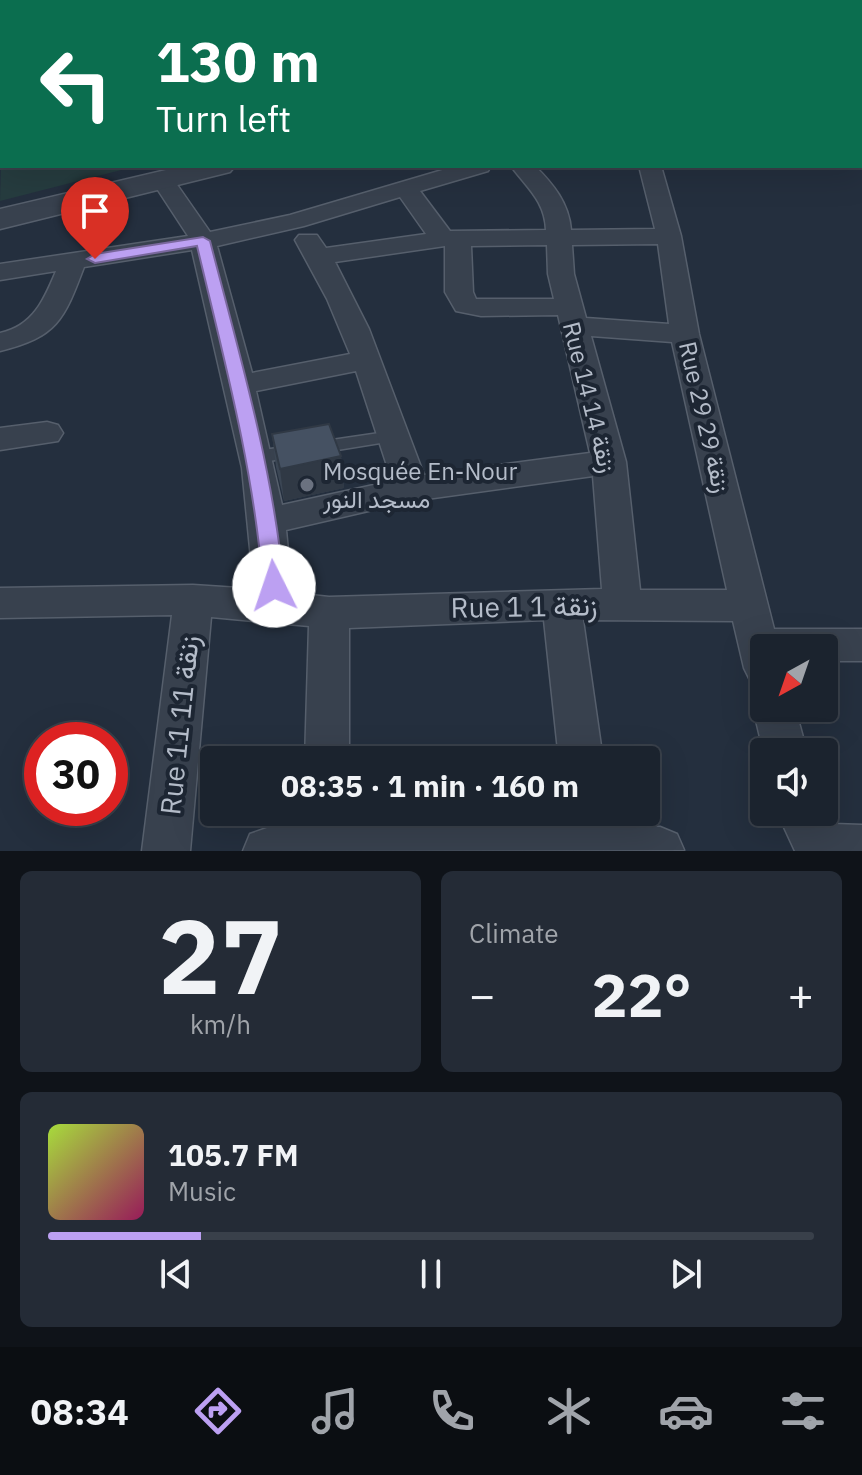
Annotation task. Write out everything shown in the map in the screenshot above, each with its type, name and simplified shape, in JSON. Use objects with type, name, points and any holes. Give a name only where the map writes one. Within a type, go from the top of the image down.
[{"type":"street","points":[[3,219],[212,168]]},
{"type":"street","points":[[0,272],[203,241],[295,221],[415,178],[469,168]]},
{"type":"street","name":"Rue 14 زنقة 14","points":[[524,168],[545,190],[558,216],[561,274],[609,462],[622,603]]},
{"type":"street","name":"Rue 29 زنقة 29","points":[[651,168],[669,236],[685,334],[756,634]]},
{"type":"street","points":[[415,178],[428,215],[450,240],[459,292],[466,305],[685,334]]},
{"type":"street","points":[[163,181],[186,211],[203,241],[257,457],[274,566],[300,609],[324,746]]},
{"type":"street","points":[[295,221],[319,257],[356,330],[412,489]]},
{"type":"street","points":[[319,257],[450,240],[669,236]]},
{"type":"street","points":[[0,342],[20,338],[39,329],[73,261]]},
{"type":"street","points":[[237,385],[367,360]]},
{"type":"street","points":[[0,439],[47,433]]},
{"type":"street","points":[[268,521],[412,489],[609,462]]},
{"type":"street","name":"Rue 1 زنقة 1","points":[[0,603],[193,600],[300,609],[622,603],[749,606]]},
{"type":"street","name":"Rue 11 زنقة 11","points":[[166,851],[193,600]]},
{"type":"street","points":[[562,604],[579,746]]},
{"type":"street","points":[[838,648],[862,645]]},
{"type":"street","points":[[806,826],[811,837],[823,846],[862,848]]},
{"type":"street","points":[[267,851],[326,830],[589,830],[660,850]]},
{"type":"lane","points":[[257,457],[393,436]]},
{"type":"green space","points":[[1,168],[129,168],[0,201]]},
{"type":"building","points":[[329,424],[341,456],[280,469],[272,434]]},
{"type":"place","name":"Mosquée En-Nour مسجد النور","points":[[307,485]]},
{"type":"route","points":[[95,259],[203,241],[257,457],[274,566],[274,586]]}]
